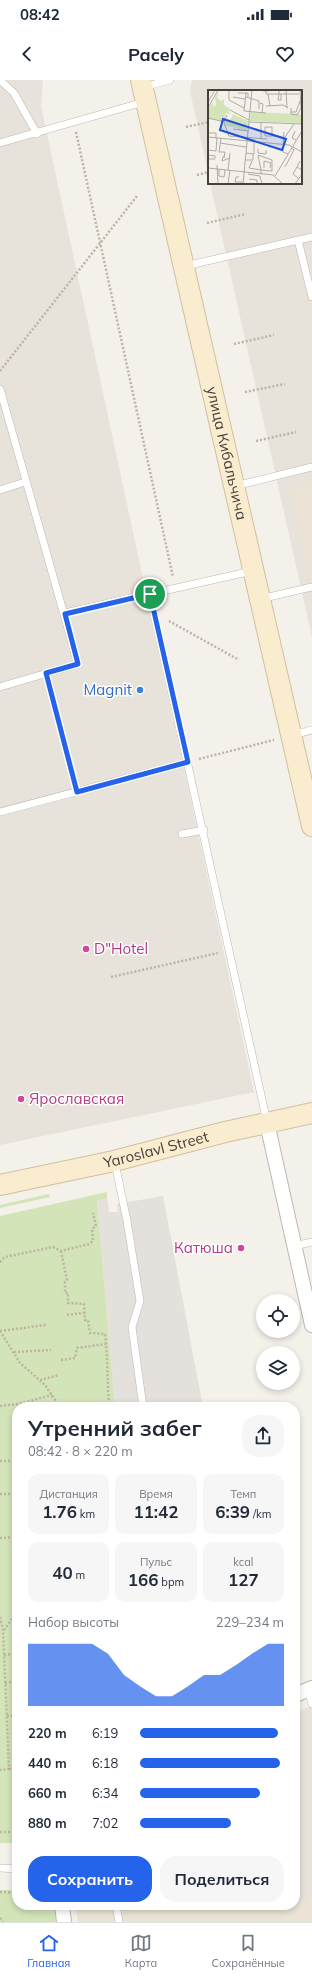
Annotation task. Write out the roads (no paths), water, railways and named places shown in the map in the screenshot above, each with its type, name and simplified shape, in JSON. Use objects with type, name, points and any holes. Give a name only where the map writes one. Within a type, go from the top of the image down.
[{"type":"street","name":"улица Кибальчича","points":[[144,90],[312,823]]},
{"type":"street","name":"Yaroslavl Street","points":[[0,1185],[114,1161],[312,1113]]},
{"type":"street","points":[[267,1123],[312,1325]]},
{"type":"street","points":[[300,1693],[310,1688]]},
{"type":"street","points":[[63,1910],[64,1922]]},
{"type":"lane","points":[[0,80],[14,93],[37,134]]},
{"type":"lane","points":[[0,143],[37,134],[74,122],[144,90],[170,80]]},
{"type":"lane","points":[[184,266],[312,237]]},
{"type":"lane","points":[[298,240],[312,297]]},
{"type":"lane","points":[[0,389],[25,482],[65,614],[78,664],[0,687]]},
{"type":"lane","points":[[234,486],[312,467]]},
{"type":"lane","points":[[0,490],[25,482]]},
{"type":"lane","points":[[65,614],[254,570]]},
{"type":"lane","points":[[260,599],[312,587]]},
{"type":"lane","points":[[150,594],[204,830],[267,1123]]},
{"type":"lane","points":[[292,735],[312,730]]},
{"type":"lane","points":[[0,812],[188,762]]},
{"type":"lane","points":[[182,834],[204,830]]},
{"type":"lane","points":[[114,1161],[127,1220],[140,1301],[132,1327],[142,1402]]},
{"type":"lane","points":[[294,1246],[312,1242]]},
{"type":"lane","points":[[310,1688],[312,1704]]},
{"type":"lane","points":[[0,1868],[12,1869]]},
{"type":"lane","points":[[117,1910],[119,1922]]},
{"type":"place","name":"Magnit","points":[[140,690]]},
{"type":"place","name":"D\"Hotel","points":[[86,949]]},
{"type":"place","name":"Ярославская","points":[[21,1099]]},
{"type":"place","name":"Катюша","points":[[241,1248]]}]
